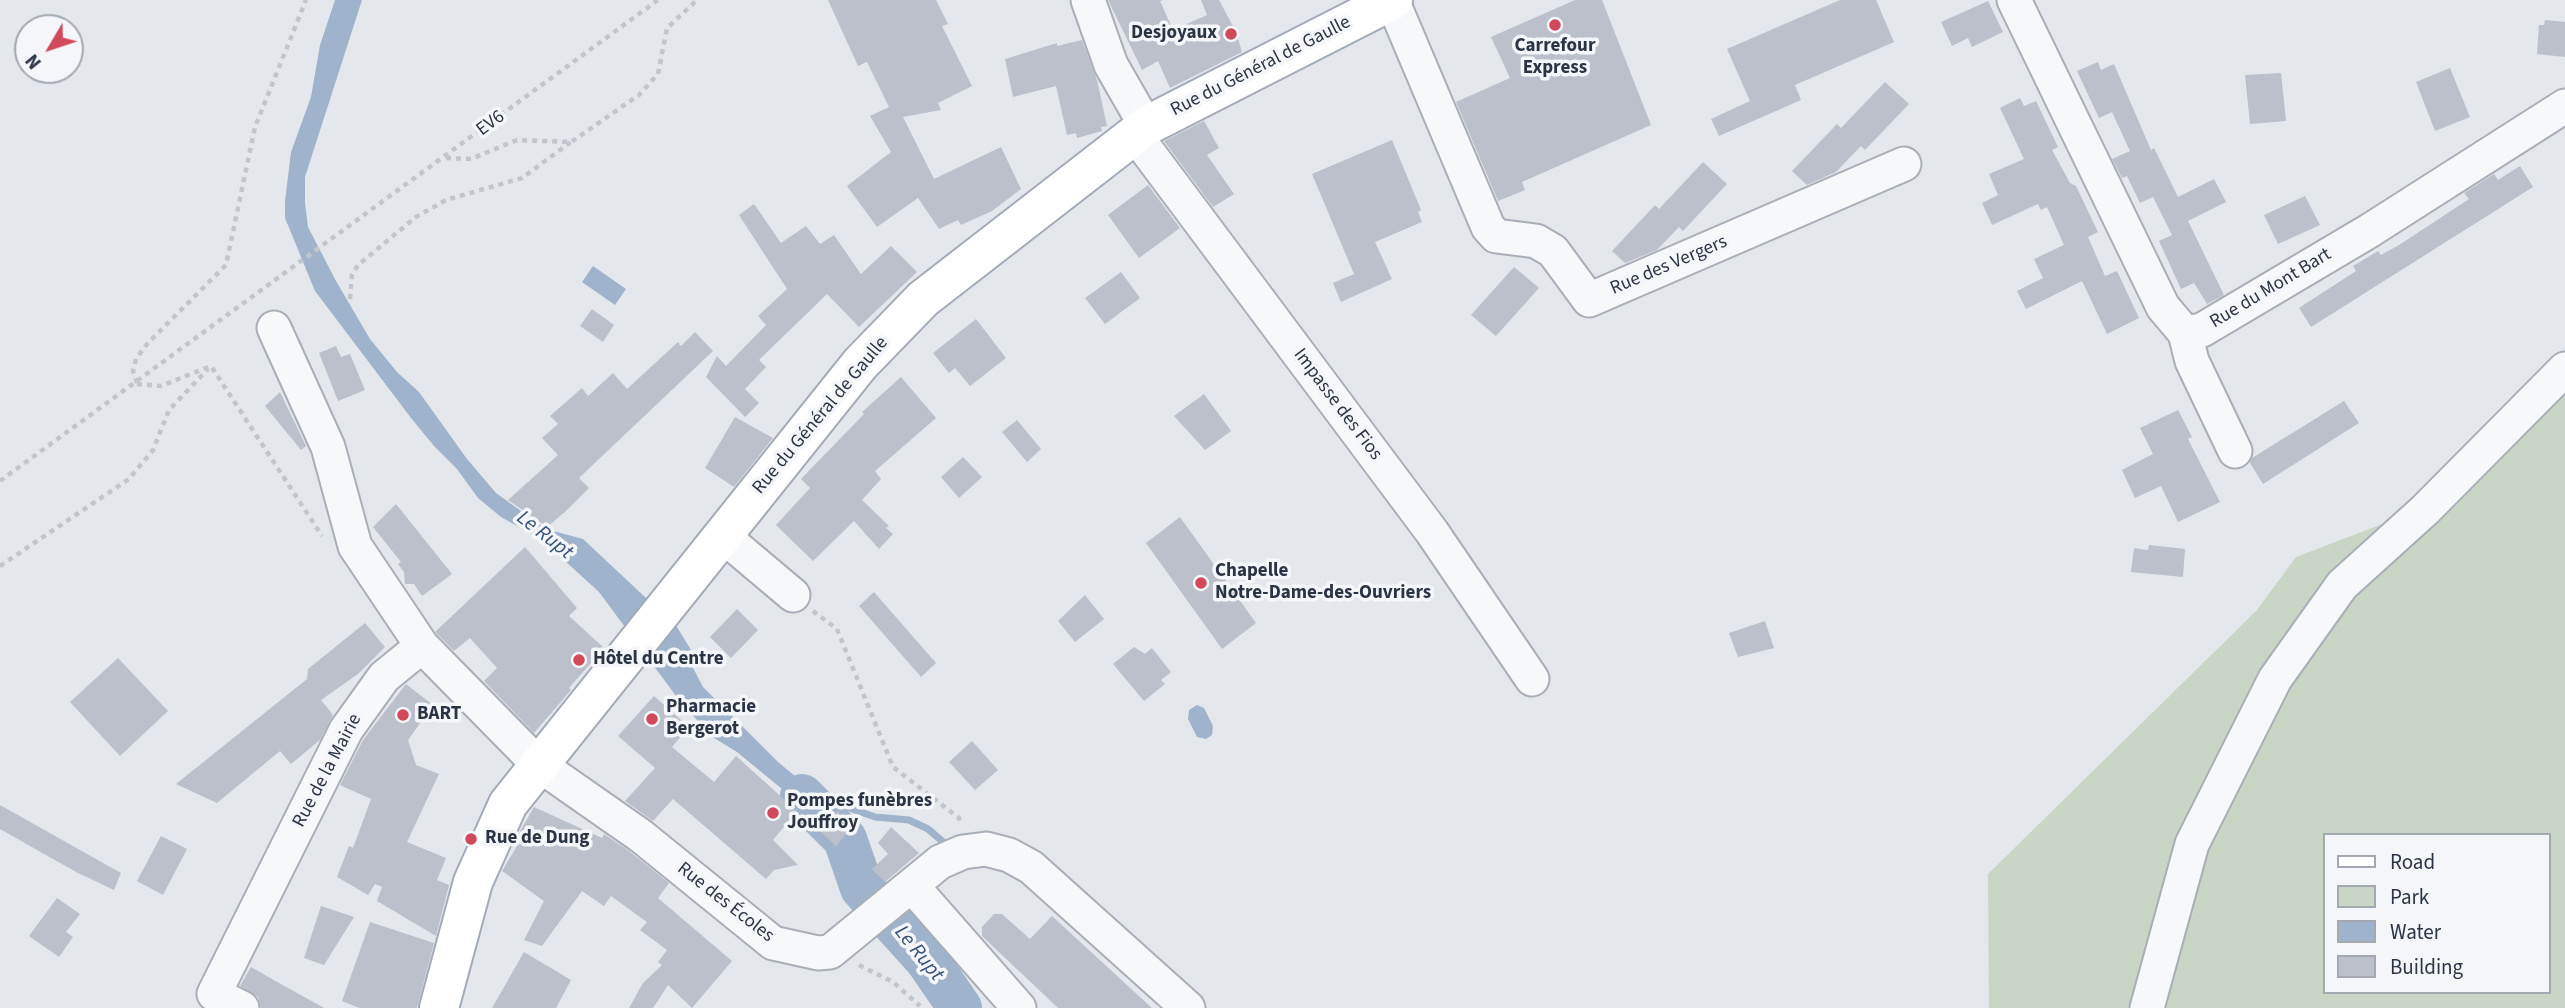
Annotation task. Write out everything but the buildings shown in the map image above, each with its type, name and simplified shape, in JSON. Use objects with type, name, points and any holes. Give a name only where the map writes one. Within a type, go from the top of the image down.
[{"type":"main road","name":"Rue du Général de Gaulle","points":[[439,1008],[473,882],[508,804],[860,364],[923,299],[1141,131],[1392,0]]},
{"type":"street","name":"Impasse des Fios","points":[[1088,0],[1111,65],[1141,131],[1432,532],[1532,679]]},
{"type":"street","name":"Rue des Vergers","points":[[1392,0],[1488,227],[1496,236],[1536,242],[1553,251],[1589,300],[1904,164]]},
{"type":"street","name":"Rue du Mont Bart","points":[[2014,0],[2163,306],[2185,333],[2202,330],[2369,231],[2565,106]]},
{"type":"street","points":[[274,328],[328,447],[355,546],[422,646],[538,764]]},
{"type":"street","points":[[2185,333],[2192,361],[2235,451]]},
{"type":"street","points":[[2147,1008],[2192,844],[2275,678],[2342,585],[2425,510],[2565,369]]},
{"type":"street","points":[[723,536],[793,595]]},
{"type":"street","name":"Rue de la Mairie","points":[[242,1008],[214,994],[346,730],[384,677],[422,646]]},
{"type":"street","name":"Rue des Écoles","points":[[538,764],[641,836],[773,943],[818,953],[830,951]]},
{"type":"street","points":[[830,951],[867,924],[940,862],[970,851],[986,849],[1009,855],[1031,867],[1188,1008]]},
{"type":"street","points":[[904,892],[1019,1008]]},
{"type":"path","points":[[136,383],[133,371],[136,359],[147,344],[226,265],[255,127],[306,0]]},
{"type":"path","name":"EV6","points":[[136,383],[658,0]]},
{"type":"path","points":[[351,299],[352,275],[358,265],[416,217],[446,200],[522,178],[639,95],[658,74],[667,28],[697,0]]},
{"type":"path","points":[[445,158],[471,159],[517,140],[571,142]]},
{"type":"path","points":[[0,481],[136,383],[161,386],[211,366]]},
{"type":"path","points":[[211,366],[319,533],[338,547],[355,546]]},
{"type":"path","points":[[0,566],[129,479],[153,450],[169,410],[211,366]]},
{"type":"path","points":[[793,595],[837,629],[893,767],[959,818],[970,851]]},
{"type":"path","points":[[830,951],[893,982],[920,1006]]},
{"type":"green space","points":[[2565,353],[2565,1008],[1989,1008],[1988,874],[2257,610],[2296,557],[2385,523]]},
{"type":"water","points":[[335,0],[362,0],[305,177],[305,203],[308,227],[336,281],[370,339],[397,372],[419,392],[467,459],[496,493],[546,529],[583,539],[677,627],[691,650],[689,660],[703,687],[778,762],[837,811],[819,830],[793,798],[737,752],[714,738],[682,704],[599,592],[542,540],[501,517],[478,498],[457,469],[411,418],[315,291],[285,218],[285,201],[291,152],[311,97],[320,45]]},
{"type":"water","points":[[593,266],[626,289],[615,305],[582,282]]},
{"type":"water","points":[[1197,705],[1204,708],[1213,726],[1212,735],[1206,739],[1197,737],[1188,719],[1189,710]]},
{"type":"water","points":[[899,915],[937,954],[972,1008],[946,1008],[921,971],[878,923]]},
{"type":"waterway","name":"Le Rupt","points":[[802,796],[845,839],[862,888],[927,960],[960,1008]]},
{"type":"waterway","points":[[819,804],[838,804],[875,817],[909,820],[928,829],[949,847]]},
{"type":"place","name":"Carrefour Express","points":[[1555,25]]},
{"type":"place","name":"Desjoyaux","points":[[1231,34]]},
{"type":"place","name":"Chapelle Notre-Dame-des-Ouvriers","points":[[1201,583]]},
{"type":"place","name":"Hôtel du Centre","points":[[579,660]]},
{"type":"place","name":"BART","points":[[403,715]]},
{"type":"place","name":"Pharmacie Bergerot","points":[[652,719]]},
{"type":"place","name":"Pompes funèbres Jouffroy","points":[[773,813]]},
{"type":"place","name":"Rue de Dung","points":[[471,839]]}]
